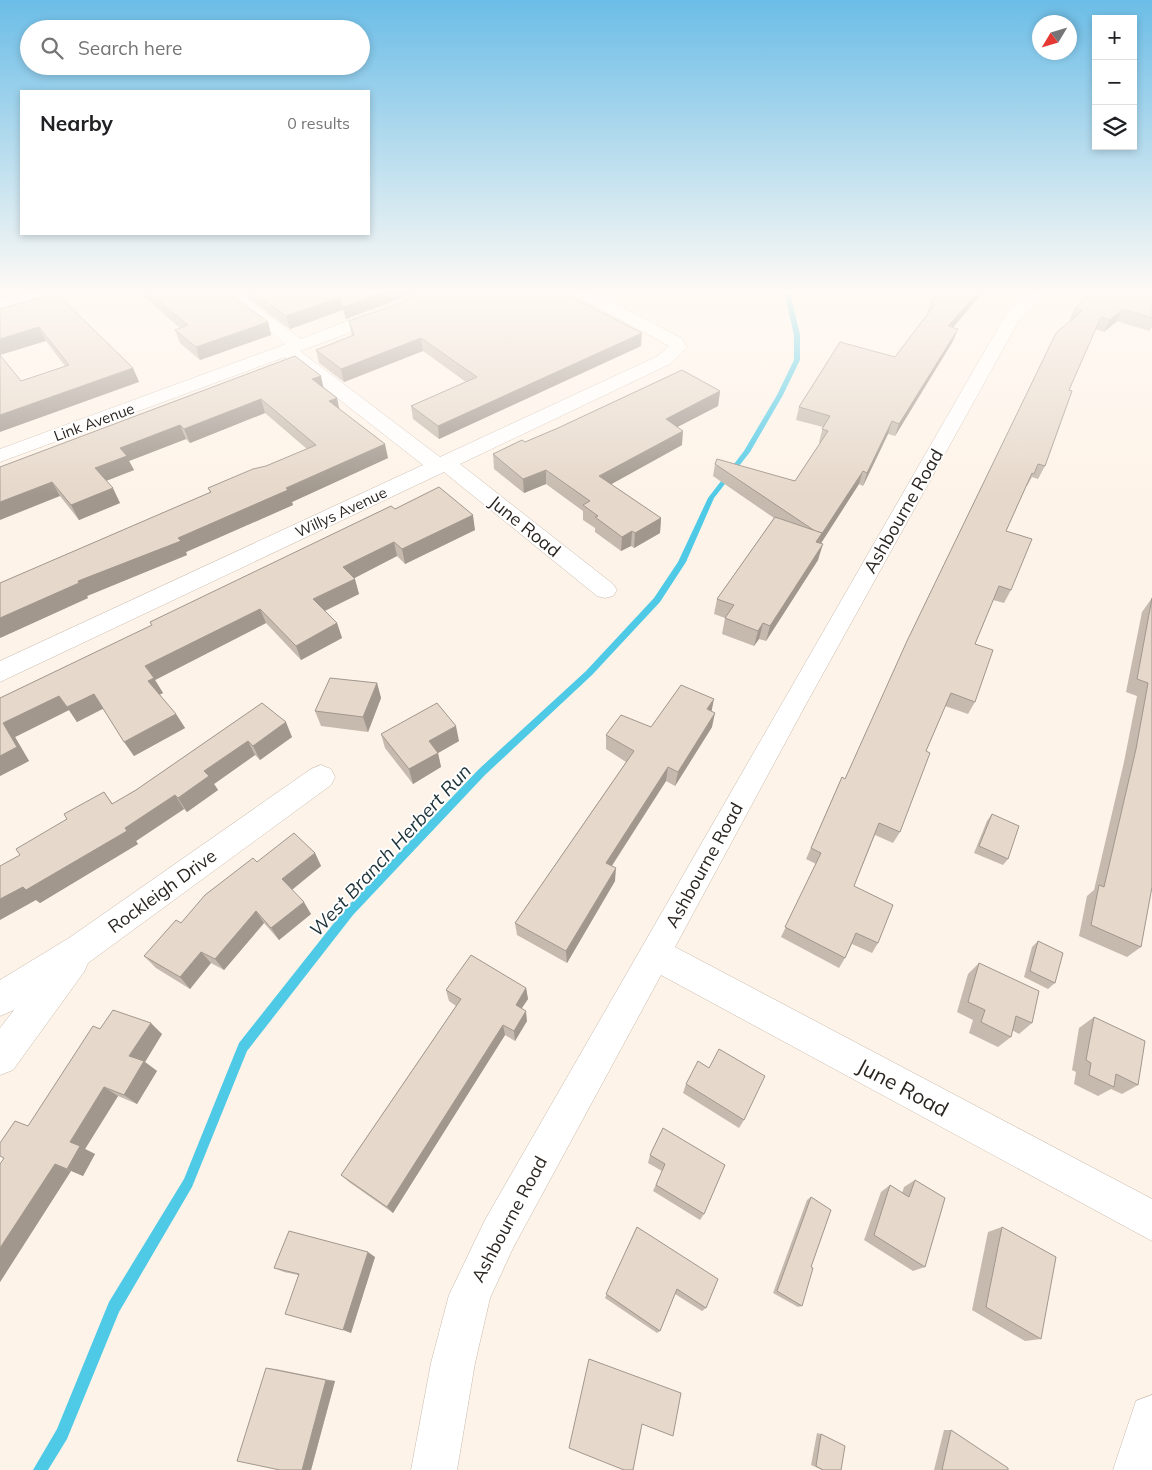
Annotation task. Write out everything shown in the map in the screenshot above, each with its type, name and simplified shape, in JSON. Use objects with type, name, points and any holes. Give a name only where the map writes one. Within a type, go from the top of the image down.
[{"type":"street","name":"Link Avenue","points":[[0,456],[265,359]]},
{"type":"street","name":"June Road","points":[[308,359],[605,590]]},
{"type":"street","name":"Willys Avenue","points":[[0,672],[666,359]]},
{"type":"street","name":"Ashbourne Road","points":[[434,1470],[453,1363],[470,1294],[499,1234],[989,359]]},
{"type":"street","name":"Rockleigh Drive","points":[[0,999],[81,950],[321,777]]},
{"type":"street","points":[[0,1057],[81,950]]},
{"type":"street","name":"June Road","points":[[655,954],[1152,1221]]},
{"type":"street","points":[[1136,1470],[1152,1417]]},
{"type":"building","points":[[0,359],[3,359],[21,381],[69,365],[64,359],[123,359],[133,368],[0,415]]},
{"type":"building","points":[[288,359],[298,359],[321,376],[312,379],[337,398],[329,401],[385,444],[286,488],[288,490],[178,538],[181,541],[78,581],[79,583],[0,618],[0,583],[211,492],[208,488],[316,445],[261,399],[184,429],[180,425],[120,448],[127,456],[95,468],[113,488],[71,505],[52,482],[0,502],[0,467]]},
{"type":"building","points":[[327,359],[368,359],[341,369]]},
{"type":"building","points":[[451,359],[586,359],[438,426],[411,406],[477,377]]},
{"type":"building","points":[[830,359],[940,359],[899,424],[892,421],[867,473],[863,471],[821,535],[822,533],[815,531],[715,464],[717,459],[795,481],[828,431],[822,429],[830,416],[799,407]]},
{"type":"building","points":[[1044,359],[1083,359],[1069,390],[1072,391],[1045,466],[1038,464],[1034,474],[1032,473],[1006,531],[1032,539],[1011,590],[999,586],[975,644],[993,650],[975,702],[951,693],[926,751],[930,753],[900,832],[879,823],[854,886],[893,905],[878,943],[856,933],[845,958],[785,927],[821,853],[811,848],[842,777],[845,779],[907,641]]},
{"type":"building","points":[[682,370],[720,391],[666,419],[683,431],[599,476],[661,518],[635,533],[632,531],[622,537],[595,517],[598,516],[583,505],[590,501],[546,470],[523,479],[493,454],[522,440],[525,442],[558,428]]},
{"type":"building","points":[[439,487],[473,515],[402,549],[394,542],[343,567],[355,579],[313,599],[337,623],[296,646],[260,609],[145,666],[154,678],[148,681],[176,714],[124,742],[94,694],[67,707],[59,696],[3,723],[17,747],[0,756],[0,698],[152,625],[150,622],[391,506],[395,509]]},
{"type":"building","points":[[775,517],[822,533],[816,542],[823,544],[770,626],[763,623],[758,631],[725,618],[734,605],[717,599]]},
{"type":"building","points":[[1152,598],[1152,887],[1141,947],[1091,925],[1099,885],[1104,887],[1136,749],[1148,683],[1137,679]]},
{"type":"building","points":[[330,678],[377,683],[363,717],[315,711]]},
{"type":"building","points":[[681,685],[714,699],[707,709],[715,713],[678,772],[668,767],[606,863],[616,868],[566,951],[515,923],[634,751],[606,735],[621,715],[651,727]]},
{"type":"building","points":[[262,703],[286,722],[253,746],[248,741],[204,771],[209,776],[178,798],[175,795],[125,828],[127,831],[26,890],[23,887],[0,899],[0,866],[20,855],[16,849],[67,819],[64,814],[104,792],[112,804],[136,790]]},
{"type":"building","points":[[437,703],[456,726],[429,741],[438,753],[409,769],[381,734]]},
{"type":"building","points":[[992,814],[1019,826],[1008,859],[979,846]]},
{"type":"building","points":[[294,833],[315,853],[282,879],[304,902],[271,928],[256,911],[215,959],[201,952],[180,977],[144,956],[176,920],[181,923],[205,895],[253,858],[257,862]]},
{"type":"building","points":[[1038,941],[1063,953],[1055,983],[1030,971]]},
{"type":"building","points":[[471,955],[526,988],[516,1005],[526,1011],[514,1031],[503,1025],[387,1207],[341,1175],[461,999],[446,990]]},
{"type":"building","points":[[979,963],[1039,991],[1032,1023],[1016,1016],[1011,1037],[981,1022],[985,1010],[968,1002]]},
{"type":"building","points":[[113,1010],[151,1023],[129,1056],[144,1061],[124,1095],[104,1087],[70,1142],[80,1146],[67,1169],[55,1164],[0,1248],[0,1164],[4,1158],[0,1156],[0,1143],[15,1121],[28,1126],[93,1026],[100,1029]]},
{"type":"building","points":[[1094,1017],[1145,1041],[1138,1085],[1116,1074],[1114,1087],[1089,1075],[1091,1063],[1086,1060]]},
{"type":"building","points":[[719,1049],[765,1076],[744,1120],[686,1084],[698,1061],[709,1068]]},
{"type":"building","points":[[663,1128],[725,1165],[704,1214],[656,1185],[665,1164],[650,1155]]},
{"type":"building","points":[[915,1180],[945,1198],[925,1267],[874,1235],[890,1185],[909,1197]]},
{"type":"building","points":[[811,1197],[831,1210],[811,1267],[813,1268],[802,1306],[777,1291]]},
{"type":"building","points":[[637,1227],[718,1279],[706,1308],[677,1289],[660,1331],[606,1294]]},
{"type":"building","points":[[1002,1227],[1056,1257],[1041,1339],[986,1307]]},
{"type":"building","points":[[289,1231],[368,1252],[343,1330],[285,1314],[299,1274],[274,1268]]},
{"type":"building","points":[[589,1359],[681,1393],[673,1436],[642,1424],[633,1470],[624,1470],[569,1448]]},
{"type":"building","points":[[266,1368],[326,1380],[302,1470],[280,1470],[237,1461]]},
{"type":"building","points":[[951,1430],[1008,1468],[1008,1470],[942,1470]]},
{"type":"building","points":[[821,1434],[845,1446],[841,1470],[823,1470],[816,1466]]},
{"type":"waterway","name":"West Branch Herbert Run","points":[[40,1470],[62,1434],[114,1307],[188,1183],[243,1047],[349,912],[482,772],[589,673],[657,600],[682,562],[711,498],[747,452],[780,395],[797,359]]}]
